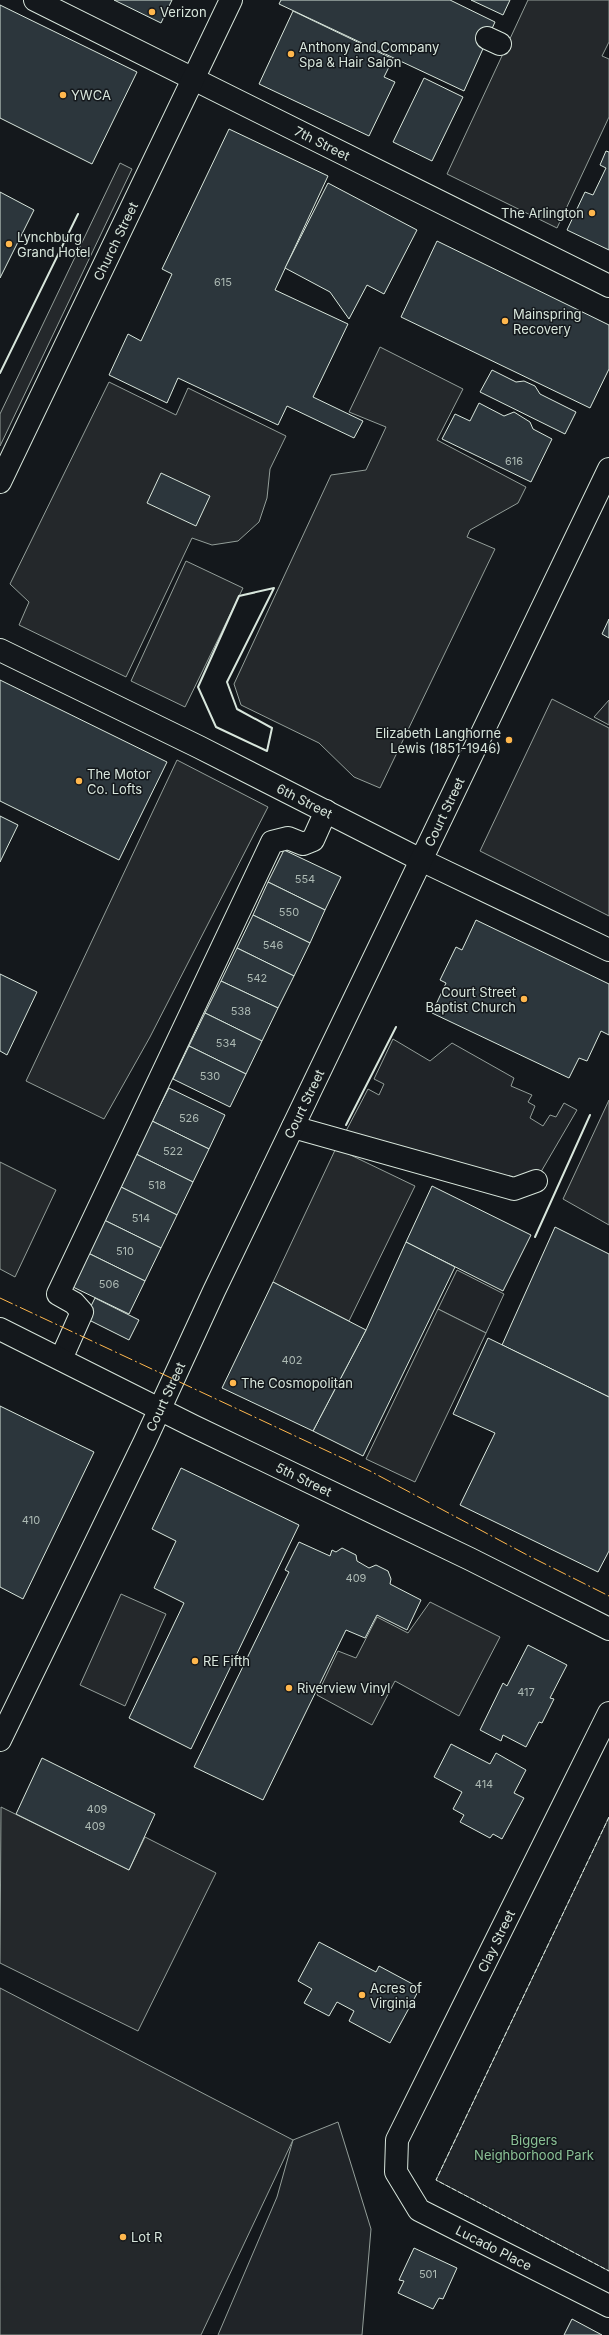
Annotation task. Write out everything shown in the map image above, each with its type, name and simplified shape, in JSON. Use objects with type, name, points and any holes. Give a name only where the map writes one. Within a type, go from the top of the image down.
[{"type":"street","name":"7th Street","points":[[35,0],[194,81],[609,286]]},
{"type":"street","name":"Church Street","points":[[0,482],[194,81],[231,0]]},
{"type":"street","name":"Court Street","points":[[0,1740],[145,1441],[293,1126],[609,469]]},
{"type":"street","name":"6th Street","points":[[0,650],[326,811],[421,860],[609,950]]},
{"type":"street","points":[[61,1359],[82,1312],[74,1303],[58,1294],[272,842],[288,838],[304,844],[313,840],[326,811]]},
{"type":"street","points":[[293,1126],[514,1189],[536,1181]]},
{"type":"street","name":"5th Street","points":[[0,1329],[159,1409],[470,1559],[609,1629]]},
{"type":"street","name":"Clay Street","points":[[396,2172],[397,2140],[609,1713]]},
{"type":"street","name":"Lucado Place","points":[[396,2172],[419,2210],[609,2306]]},
{"type":"green space","points":[[609,700],[609,725],[594,717]]},
{"type":"green space","points":[[393,1039],[430,1061],[452,1043],[514,1078],[511,1086],[532,1095],[528,1102],[535,1106],[530,1118],[543,1126],[550,1115],[556,1117],[564,1103],[577,1110],[531,1189],[346,1131],[368,1089],[379,1095],[384,1084],[374,1079]]},
{"type":"green space","points":[[457,1270],[504,1294],[486,1333],[438,1309]]},
{"type":"green space","name":"Biggers Neighborhood Park","points":[[609,1817],[609,2271],[436,2180]]},
{"type":"green space","points":[[338,2122],[371,2229],[362,2335],[218,2335],[277,2197],[293,2140]]},
{"type":"shaded area","points":[[528,0],[609,0],[609,42],[602,56],[609,59],[609,117],[557,228],[447,174]]},
{"type":"shaded area","points":[[120,163],[132,169],[0,446],[0,414]]},
{"type":"shaded area","points":[[380,347],[463,389],[437,440],[526,487],[518,503],[470,530],[467,537],[495,549],[380,788],[354,777],[319,743],[241,705],[234,684],[331,475],[366,470],[386,427],[349,412]]},
{"type":"shaded area","points":[[109,382],[176,415],[188,388],[286,436],[270,469],[267,498],[259,522],[238,541],[212,545],[192,538],[126,677],[19,625],[29,602],[10,584]]},
{"type":"shaded area","points":[[186,561],[243,588],[185,707],[131,681]]},
{"type":"shaded area","points":[[552,699],[609,728],[609,916],[480,851]]},
{"type":"shaded area","points":[[177,760],[268,807],[150,1037],[104,1119],[26,1081]]},
{"type":"shaded area","points":[[609,1100],[609,1225],[563,1199]]},
{"type":"shaded area","points":[[336,1148],[415,1186],[349,1321],[273,1282]]},
{"type":"shaded area","points":[[0,1162],[56,1190],[15,1277],[0,1269]]},
{"type":"shaded area","points":[[438,1309],[486,1333],[415,1482],[366,1459]]},
{"type":"shaded area","points":[[121,1594],[166,1614],[125,1706],[80,1685]]},
{"type":"shaded area","points":[[430,1602],[500,1637],[459,1716],[395,1681],[372,1725],[317,1695],[338,1651],[356,1658],[377,1617],[408,1633]]},
{"type":"shaded area","points":[[1,1807],[129,1870],[145,1837],[216,1873],[138,2031],[0,1963]]},
{"type":"shaded area","name":"Lot R","points":[[0,1988],[293,2140],[201,2335],[0,2335]]},
{"type":"building","name":"Verizon","points":[[114,0],[172,0],[161,23]]},
{"type":"building","points":[[281,0],[450,0],[495,22],[464,91],[279,4]]},
{"type":"building","points":[[471,0],[510,0],[503,15]]},
{"type":"building","name":"YWCA","points":[[0,5],[137,72],[92,164],[0,118]]},
{"type":"building","points":[[293,11],[393,59],[384,77],[395,82],[369,136],[259,84]]},
{"type":"building","points":[[424,78],[463,97],[432,161],[393,142]]},
{"type":"building","points":[[229,129],[328,176],[275,290],[348,324],[313,397],[363,421],[354,438],[287,406],[278,425],[178,378],[167,403],[109,375],[128,334],[141,341],[172,274],[162,269]]},
{"type":"building","name":"The Arlington","points":[[606,151],[609,152],[609,250],[567,230],[585,192],[593,195],[606,168],[600,165]]},
{"type":"building","points":[[328,183],[417,230],[384,294],[367,285],[349,319],[330,292],[285,268]]},
{"type":"building","name":"Lynchburg Grand Hotel","points":[[0,192],[34,210],[0,278]]},
{"type":"building","name":"Mainspring Recovery","points":[[437,241],[609,325],[609,369],[590,408],[401,317]]},
{"type":"building","points":[[492,370],[516,382],[524,381],[535,386],[540,394],[576,412],[565,434],[480,392]]},
{"type":"building","points":[[479,403],[504,416],[514,412],[530,422],[533,429],[552,439],[531,482],[442,439],[455,414],[470,421]]},
{"type":"building","points":[[161,473],[210,496],[196,526],[147,503]]},
{"type":"building","points":[[609,619],[609,638],[602,634]]},
{"type":"building","name":"The Motor Co. Lofts","points":[[0,680],[167,762],[119,860],[0,801]]},
{"type":"building","points":[[0,816],[18,825],[0,862]]},
{"type":"building","points":[[284,850],[341,877],[325,910],[268,882]]},
{"type":"building","points":[[268,882],[325,910],[310,943],[253,915]]},
{"type":"building","points":[[253,915],[310,943],[294,976],[237,948]]},
{"type":"building","name":"Court Street Baptist Church","points":[[476,920],[609,984],[609,1035],[601,1031],[587,1061],[579,1058],[569,1078],[432,1013],[446,983],[440,980],[456,947],[462,950]]},
{"type":"building","points":[[237,948],[294,976],[278,1008],[221,981]]},
{"type":"building","points":[[0,974],[37,992],[7,1055],[0,1051]]},
{"type":"building","points":[[221,981],[278,1008],[262,1041],[205,1013]]},
{"type":"building","points":[[205,1013],[262,1041],[246,1074],[189,1046]]},
{"type":"building","points":[[189,1046],[246,1074],[230,1107],[173,1079]]},
{"type":"building","points":[[169,1088],[225,1115],[209,1149],[152,1121]]},
{"type":"building","points":[[152,1121],[209,1149],[193,1182],[136,1154]]},
{"type":"building","points":[[136,1154],[193,1182],[177,1215],[121,1187]]},
{"type":"building","points":[[432,1186],[531,1235],[503,1291],[406,1242]]},
{"type":"building","points":[[121,1187],[177,1215],[161,1248],[104,1220]]},
{"type":"building","points":[[104,1220],[161,1248],[145,1281],[88,1253]]},
{"type":"building","points":[[555,1227],[609,1254],[609,1397],[502,1345]]},
{"type":"building","points":[[406,1242],[455,1267],[363,1456],[313,1431],[366,1330]]},
{"type":"building","points":[[88,1253],[145,1281],[129,1314],[73,1287]]},
{"type":"building","points":[[273,1282],[366,1330],[313,1431],[222,1388]]},
{"type":"building","points":[[95,1298],[139,1320],[129,1340],[85,1318]]},
{"type":"building","points":[[488,1338],[609,1397],[609,1551],[598,1572],[460,1505],[495,1433],[453,1414]]},
{"type":"building","points":[[0,1406],[94,1452],[23,1599],[0,1587]]},
{"type":"building","name":"RE Fifth","points":[[181,1468],[299,1525],[191,1749],[129,1718],[184,1603],[154,1588],[176,1541],[152,1529]]},
{"type":"building","points":[[299,1542],[330,1556],[332,1550],[336,1552],[342,1548],[356,1555],[357,1561],[369,1568],[376,1565],[388,1571],[391,1579],[390,1584],[421,1600],[407,1630],[377,1615],[365,1638],[346,1630],[263,1800],[194,1767],[289,1572],[285,1570]]},
{"type":"building","points":[[528,1645],[567,1665],[550,1698],[554,1699],[542,1723],[539,1722],[526,1747],[503,1735],[501,1741],[480,1730],[503,1683],[507,1686]]},
{"type":"building","points":[[451,1744],[490,1764],[496,1753],[526,1770],[514,1793],[524,1798],[502,1839],[493,1834],[490,1838],[460,1822],[464,1815],[453,1809],[462,1792],[434,1777]]},
{"type":"building","points":[[42,1758],[155,1814],[129,1870],[16,1814]]},
{"type":"building","name":"Acres of Virginia","points":[[319,1942],[376,1972],[379,1966],[420,1988],[390,2043],[349,2021],[354,2011],[337,2002],[329,2016],[304,2003],[312,1989],[298,1981]]},
{"type":"building","points":[[414,2248],[457,2268],[443,2299],[439,2298],[433,2309],[398,2293],[404,2281],[399,2280]]},
{"type":"building","points":[[572,2319],[602,2335],[564,2335]]},
{"type":"fence","points":[[609,1817],[436,2180],[609,2271]]},
{"type":"wall","points":[[0,373],[78,214]]},
{"type":"wall","points":[[274,588],[227,682],[237,709],[272,728],[267,751],[216,727],[198,687],[239,596],[274,588]]},
{"type":"wall","points":[[346,1125],[396,1027]]},
{"type":"wall","points":[[535,1237],[590,1115]]},
{"type":"power","points":[[0,1298],[370,1471],[529,1556],[609,1596]]},
{"type":"place","name":"Verizon","points":[[152,12]]},
{"type":"place","name":"Anthony and Company Spa & Hair Salon","points":[[291,54]]},
{"type":"place","name":"YWCA","points":[[63,95]]},
{"type":"place","name":"The Arlington","points":[[592,213]]},
{"type":"place","name":"Lynchburg Grand Hotel","points":[[9,244]]},
{"type":"place","name":"Mainspring Recovery","points":[[505,321]]},
{"type":"place","name":"Elizabeth Langhorne Lewis (1851-1946)","points":[[509,740]]},
{"type":"place","name":"The Motor Co. Lofts","points":[[79,781]]},
{"type":"place","name":"Court Street Baptist Church","points":[[524,999]]},
{"type":"place","name":"The Cosmopolitan","points":[[233,1383]]},
{"type":"place","name":"RE Fifth","points":[[195,1661]]},
{"type":"place","name":"Riverview Vinyl","points":[[289,1688]]},
{"type":"place","name":"Acres of Virginia","points":[[362,1995]]},
{"type":"place","name":"Lot R","points":[[123,2237]]}]
